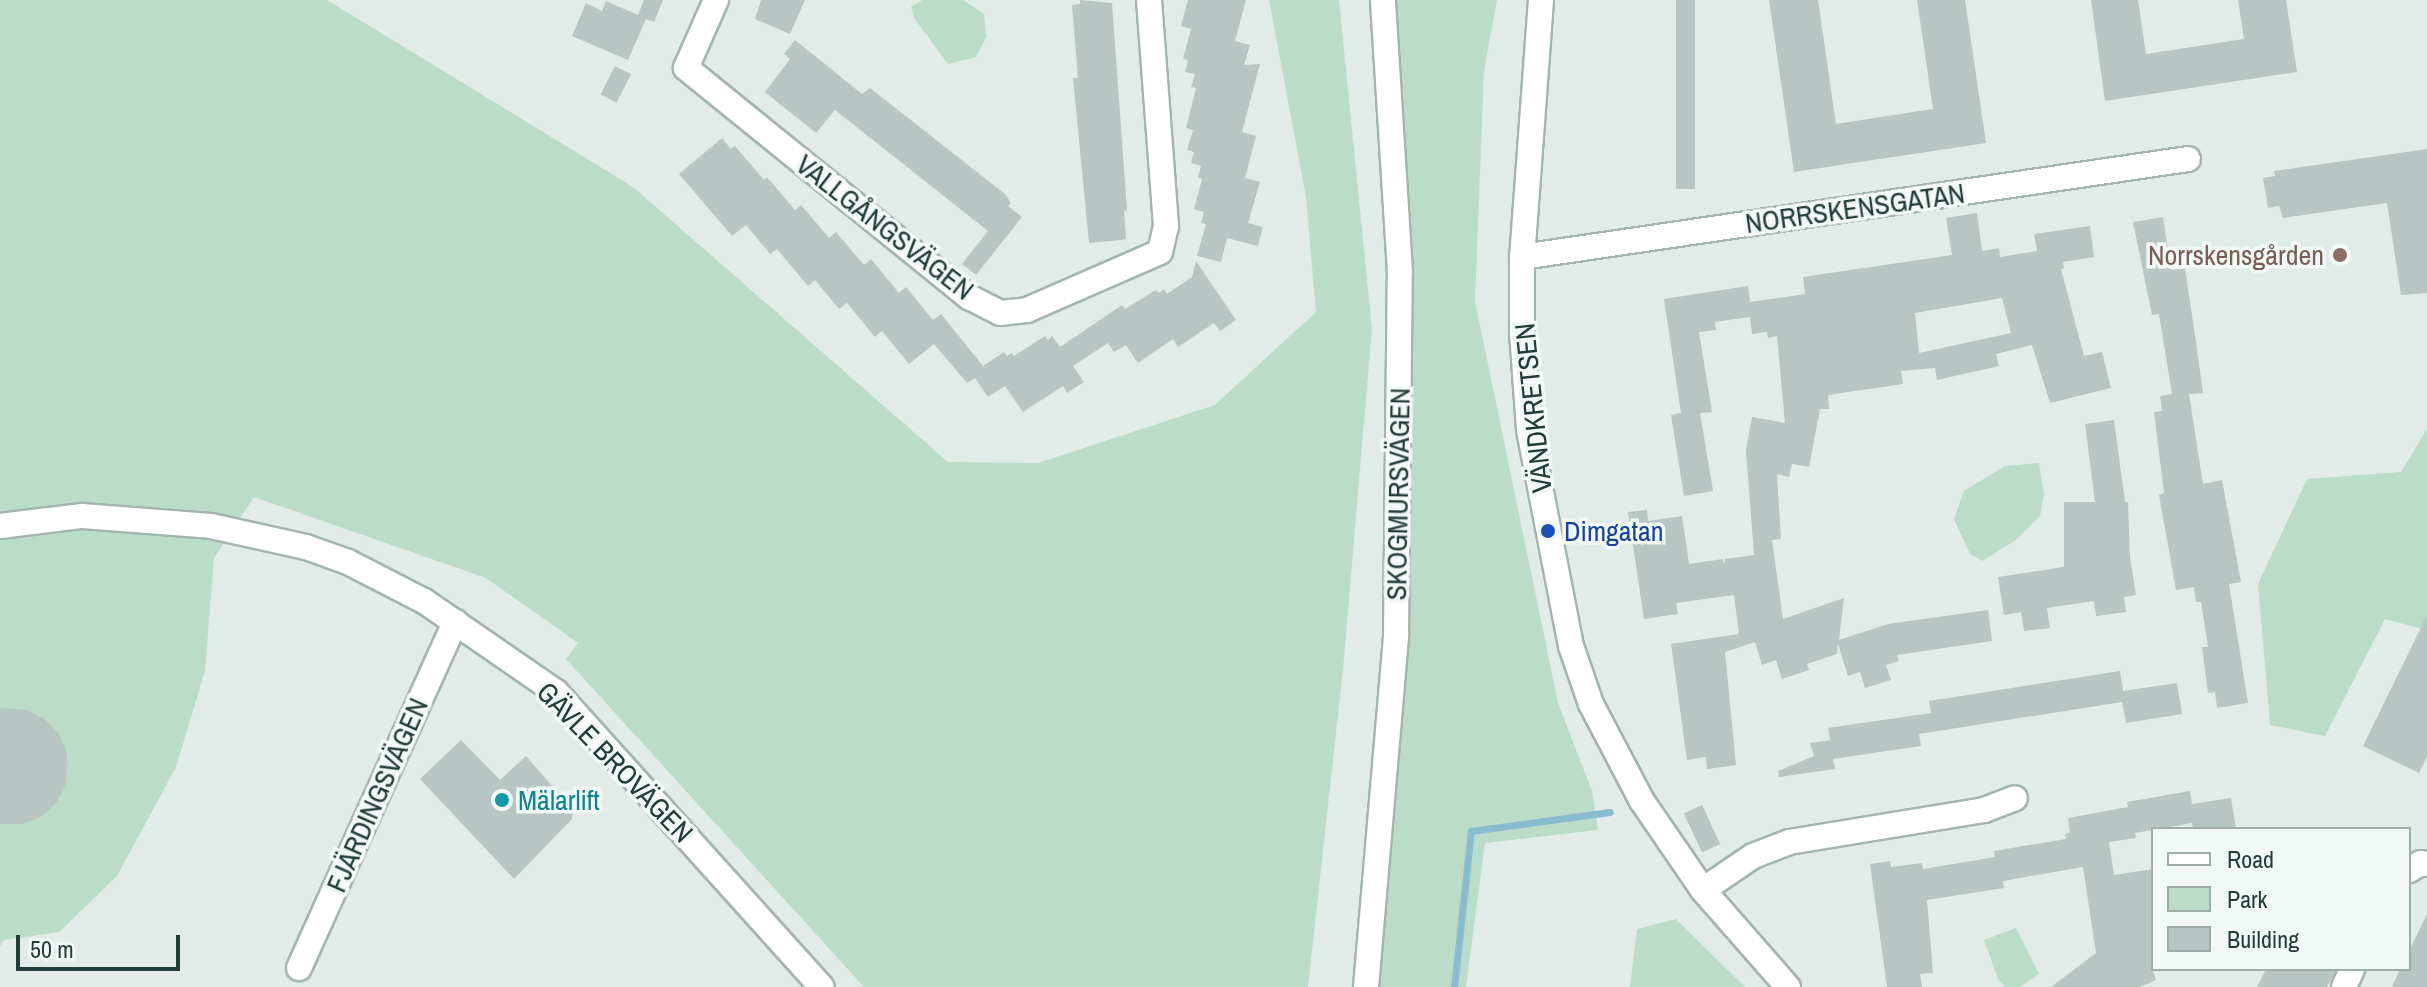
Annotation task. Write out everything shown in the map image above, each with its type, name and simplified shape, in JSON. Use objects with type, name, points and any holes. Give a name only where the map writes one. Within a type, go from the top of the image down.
[{"type":"street","name":"VALLGÅNGSVÄGEN","points":[[716,0],[686,68],[969,297],[1000,313],[1027,310],[1160,252],[1166,226],[1149,0]]},
{"type":"street","name":"SKOGMURSVÄGEN","points":[[1366,987],[1396,635],[1400,272],[1383,0]]},
{"type":"street","name":"VÄNDKRETSEN","points":[[1541,0],[1522,257],[1522,332],[1529,430],[1571,646],[1591,704],[1642,801],[1703,890],[1788,987]]},
{"type":"street","name":"NORRSKENSGATAN","points":[[1522,257],[2188,159]]},
{"type":"street","name":"GÄVLE BROVÄGEN","points":[[0,526],[82,516],[211,526],[262,536],[348,562],[424,601],[556,692],[822,987]]},
{"type":"street","name":"FJÄRDINGSVÄGEN","points":[[299,968],[455,622]]},
{"type":"street","points":[[1703,890],[1753,856],[1789,842],[1984,810],[2015,798]]},
{"type":"green space","points":[[0,0],[327,0],[633,187],[948,462],[1038,463],[1215,405],[1316,312],[1306,197],[1269,0],[1339,0],[1372,329],[1343,669],[1308,987],[864,987],[566,659],[578,643],[486,578],[254,497],[214,558],[205,671],[176,767],[117,876],[59,932],[4,940],[0,946]]},
{"type":"green space","points":[[922,0],[963,0],[984,14],[986,37],[976,57],[948,64],[914,18],[911,7]]},
{"type":"green space","points":[[1394,0],[1497,0],[1484,71],[1475,301],[1558,703],[1592,791],[1598,830],[1485,843],[1466,987],[1372,987],[1404,673],[1412,308]]},
{"type":"green space","points":[[2427,429],[2427,630],[2385,619],[2325,736],[2270,725],[2258,584],[2307,479],[2401,472]]},
{"type":"green space","points":[[2039,463],[2044,494],[2040,516],[2016,540],[1982,561],[1970,554],[1954,519],[1964,491],[2005,466]]},
{"type":"green space","points":[[1676,919],[1745,987],[1630,987],[1637,929]]},
{"type":"green space","points":[[2016,928],[2039,974],[2020,987],[2005,987],[1998,979],[1984,940]]},
{"type":"building","points":[[644,0],[663,0],[654,22],[646,19],[628,60],[572,36],[586,3],[602,11],[606,1],[638,15]]},
{"type":"building","points":[[761,0],[805,0],[790,34],[755,19]]},
{"type":"building","points":[[1080,0],[1112,3],[1127,210],[1124,211],[1126,239],[1121,240],[1089,243],[1073,78],[1078,78],[1072,5],[1080,4]]},
{"type":"building","points":[[1188,0],[1246,0],[1235,41],[1250,45],[1244,65],[1260,64],[1242,132],[1256,136],[1245,178],[1260,182],[1248,223],[1263,227],[1258,246],[1227,238],[1221,262],[1197,256],[1206,224],[1201,223],[1204,212],[1194,209],[1202,179],[1198,177],[1201,166],[1191,163],[1194,152],[1187,150],[1193,130],[1186,128],[1196,88],[1191,87],[1195,74],[1185,72],[1188,60],[1183,59],[1191,29],[1181,26]]},
{"type":"building","points":[[1676,0],[1695,0],[1695,189],[1676,189]]},
{"type":"building","points":[[1769,0],[1818,0],[1836,124],[1933,109],[1917,0],[1965,0],[1986,143],[1794,172]]},
{"type":"building","points":[[2091,0],[2138,0],[2146,54],[2244,39],[2238,0],[2286,0],[2297,72],[2105,101]]},
{"type":"building","points":[[795,40],[862,94],[870,88],[1005,194],[1011,203],[1008,206],[1022,217],[976,275],[962,264],[988,231],[835,110],[816,133],[765,92],[790,59],[784,54]]},
{"type":"building","points":[[615,66],[631,74],[617,103],[600,95]]},
{"type":"building","points":[[722,138],[731,149],[735,146],[764,180],[767,177],[795,210],[801,205],[829,238],[836,232],[864,265],[871,259],[899,293],[906,287],[933,320],[941,314],[983,366],[1004,352],[1007,356],[1012,353],[1014,356],[1045,336],[1048,340],[1052,336],[1060,347],[1122,305],[1125,309],[1156,290],[1159,293],[1164,289],[1167,294],[1192,277],[1196,261],[1236,320],[1220,331],[1214,323],[1178,347],[1173,339],[1138,363],[1126,345],[1114,352],[1108,343],[1073,366],[1084,382],[1067,393],[1063,386],[1023,412],[1005,386],[988,397],[975,378],[967,383],[934,344],[909,364],[882,331],[875,337],[847,303],[839,309],[815,280],[808,286],[777,249],[770,254],[746,225],[732,236],[679,174]]},
{"type":"building","points":[[2427,149],[2427,293],[2401,295],[2387,203],[2283,218],[2279,206],[2268,208],[2263,178],[2275,176],[2274,171]]},
{"type":"building","points":[[1977,213],[1982,251],[1999,248],[2000,257],[2037,251],[2034,234],[2090,226],[2094,257],[2063,262],[2064,268],[2061,269],[2084,356],[2102,352],[2111,388],[2050,403],[2032,345],[1996,354],[1999,366],[1937,380],[1935,368],[1901,371],[1903,384],[1828,395],[1829,409],[1820,409],[1809,467],[1792,464],[1789,477],[1777,474],[1781,539],[1772,540],[1783,619],[1844,598],[1839,640],[1888,624],[1988,610],[1992,641],[1897,655],[1899,661],[1886,665],[1891,680],[1865,688],[1860,672],[1848,676],[1838,644],[1837,654],[1807,664],[1809,670],[1782,679],[1776,660],[1762,665],[1755,642],[1725,652],[1736,765],[1707,769],[1706,757],[1687,760],[1671,644],[1739,634],[1734,595],[1676,603],[1678,614],[1644,619],[1628,512],[1647,510],[1648,521],[1682,516],[1689,564],[1723,559],[1724,565],[1725,559],[1754,555],[1746,450],[1752,417],[1785,423],[1777,336],[1768,338],[1767,332],[1752,334],[1750,317],[1715,322],[1716,330],[1699,332],[1712,412],[1700,413],[1713,491],[1684,496],[1671,415],[1681,413],[1664,299],[1748,286],[1750,302],[1805,294],[1803,277],[1952,255],[1946,218]],"holes":[[[2002,298],[2011,333],[1919,353],[1915,313]]]},
{"type":"building","points":[[2163,217],[2171,270],[2185,268],[2203,393],[2189,394],[2203,484],[2222,480],[2241,582],[2229,584],[2248,703],[2217,708],[2215,692],[2208,693],[2202,647],[2208,647],[2201,602],[2196,602],[2194,587],[2176,590],[2159,495],[2164,493],[2154,412],[2162,411],[2160,396],[2172,394],[2159,314],[2152,315],[2133,222]]},
{"type":"building","points":[[2114,420],[2125,502],[2128,502],[2130,557],[2136,595],[2124,597],[2126,612],[2096,616],[2094,601],[2047,608],[2050,628],[2024,631],[2021,612],[2004,615],[1998,577],[2064,567],[2064,502],[2095,502],[2085,424]]},
{"type":"building","points":[[2427,615],[2427,757],[2419,773],[2363,746]]},
{"type":"building","points":[[2120,671],[2123,691],[2177,683],[2182,714],[2126,723],[2122,702],[1919,734],[1921,746],[1833,759],[1835,769],[1779,777],[1778,771],[1814,756],[1810,743],[1830,740],[1828,728],[1931,713],[1929,701]]},
{"type":"building","points":[[0,708],[27,710],[45,719],[59,734],[67,753],[66,784],[57,802],[42,816],[23,824],[0,824]]},
{"type":"building","name":"Mälarlift","points":[[461,740],[500,780],[526,756],[573,810],[572,819],[514,879],[420,779]]},
{"type":"building","points":[[2190,791],[2192,804],[2231,798],[2236,827],[2193,827],[2192,823],[2151,827],[2151,830],[2135,833],[2136,838],[2109,842],[2114,875],[2151,869],[2151,971],[2156,980],[2140,987],[2051,987],[2096,953],[2083,867],[2003,881],[2004,888],[1927,900],[1933,973],[1920,974],[1922,987],[1887,987],[1870,864],[1890,861],[1891,867],[1922,863],[1923,869],[1995,857],[1994,851],[2066,839],[2065,834],[2070,833],[2068,818],[2128,807],[2127,802]]},
{"type":"building","points":[[1702,805],[1720,844],[1702,852],[1684,813]]},
{"type":"building","points":[[2427,914],[2427,987],[2392,987],[2399,971],[2411,971],[2411,947]]},
{"type":"building","points":[[2265,971],[2335,971],[2327,987],[2257,987]]},
{"type":"waterway","points":[[1454,987],[1471,831],[1610,812]]},
{"type":"place","name":"Norrskensgården","points":[[2340,255]]},
{"type":"place","name":"Dimgatan","points":[[1548,531]]},
{"type":"place","name":"Mälarlift","points":[[502,800]]}]
